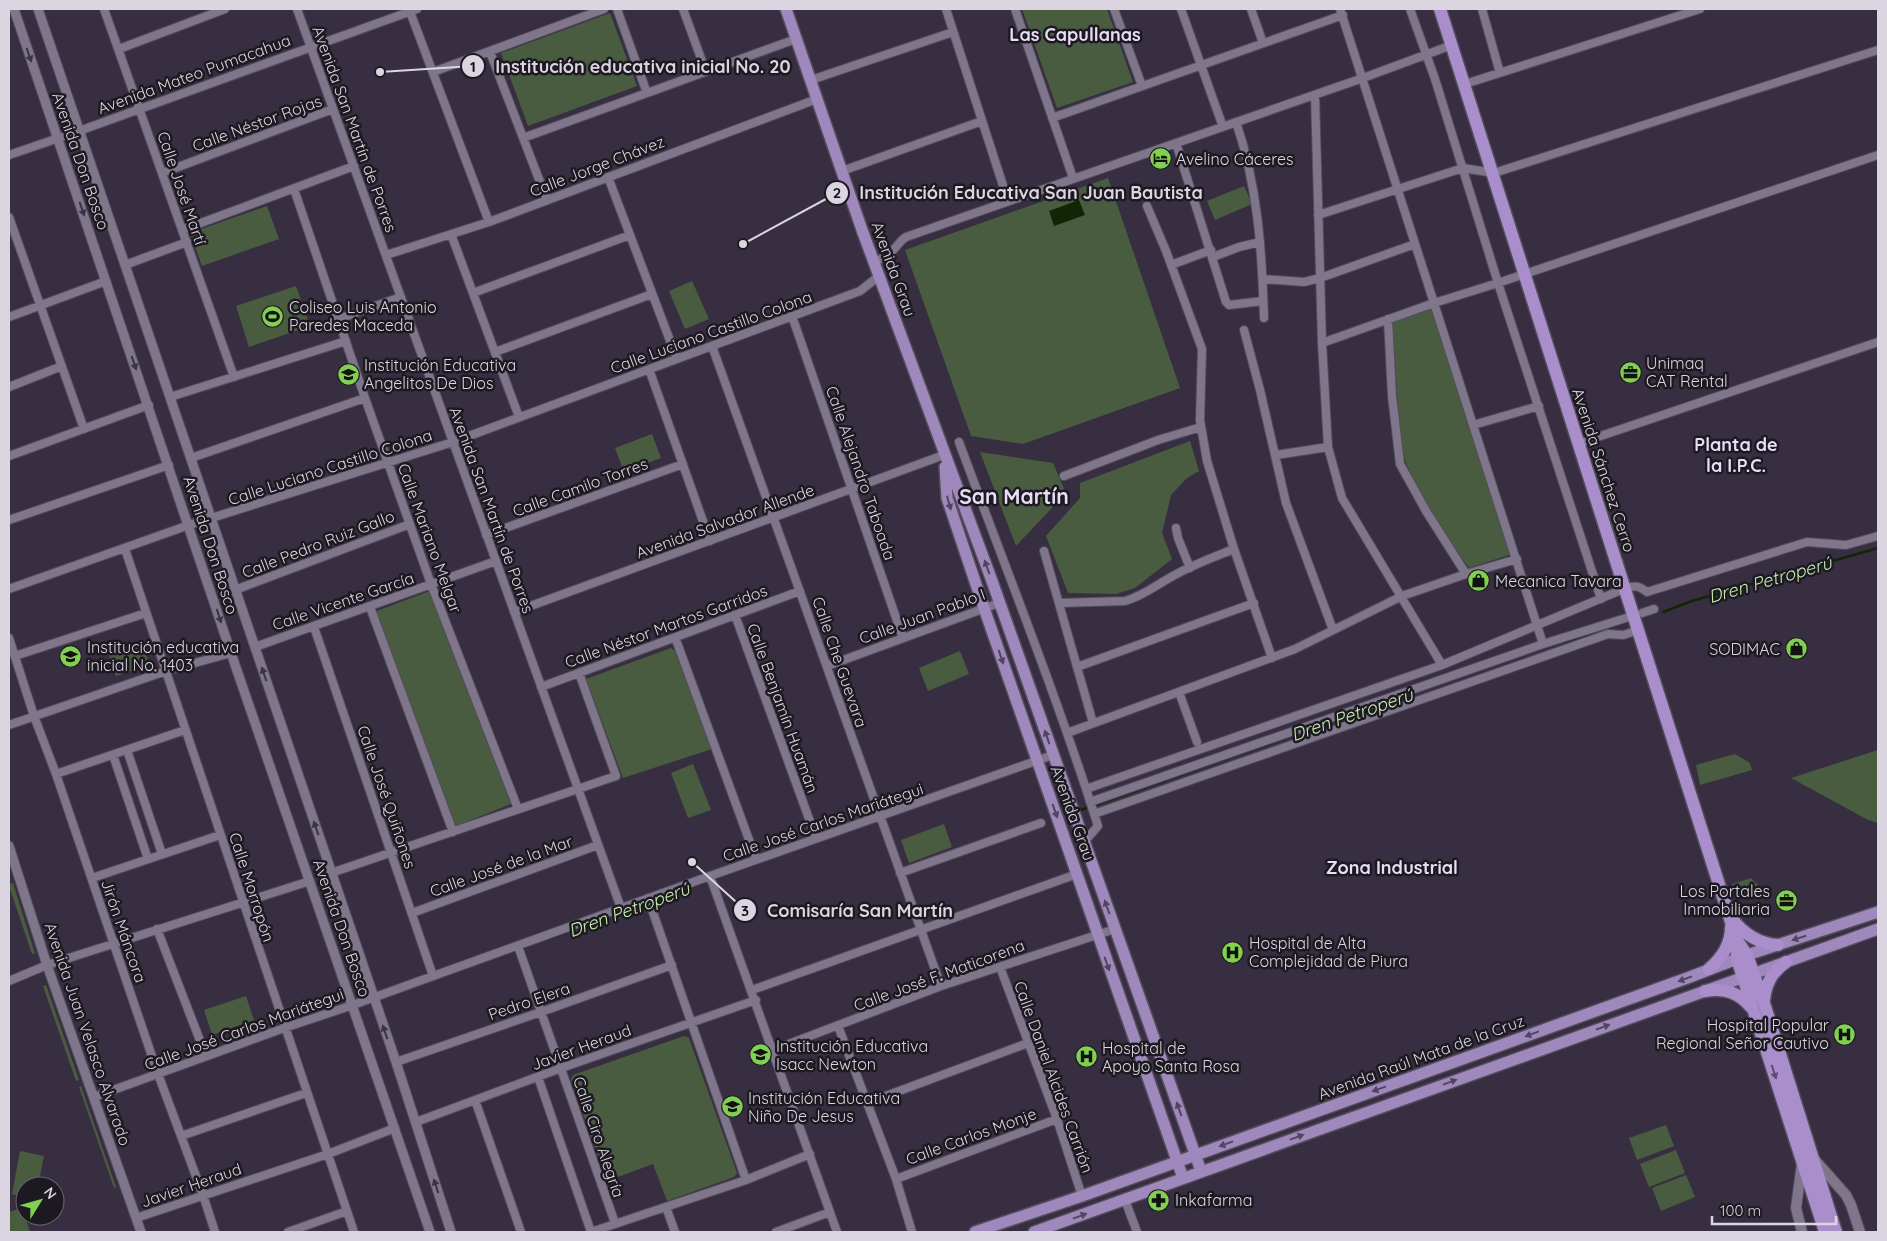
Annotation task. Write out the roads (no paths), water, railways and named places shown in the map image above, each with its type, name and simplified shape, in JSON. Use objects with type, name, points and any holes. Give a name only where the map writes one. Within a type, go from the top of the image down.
[{"type":"highway","name":"Avenida Sánchez Cerro","points":[[1440,9],[1494,173],[1524,274],[1580,443],[1742,957],[1808,1160],[1836,1232]]},
{"type":"highway","points":[[1730,919],[1754,938],[1767,944],[1778,945]]},
{"type":"highway","points":[[1709,969],[1718,962],[1730,939],[1730,919]]},
{"type":"highway","points":[[1705,991],[1716,989],[1730,991],[1759,1006],[1770,978],[1786,962]]},
{"type":"highway","name":"Avenida Sánchez Cerro","points":[[1808,1160],[1825,1232]]},
{"type":"main road","name":"Avenida Grau","points":[[786,9],[874,262],[999,603],[1201,1171]]},
{"type":"main road","name":"Avenida Grau","points":[[944,455],[947,498],[1097,935],[1183,1178]]},
{"type":"main road","name":"Avenida Raúl Mata de la Cruz","points":[[975,1232],[1082,1196],[1742,957],[1878,912]]},
{"type":"main road","points":[[1850,939],[1835,942],[1828,938],[1845,924],[1859,918]]},
{"type":"main road","name":"Avenida Raúl Mata de la Cruz","points":[[1034,1232],[1878,929]]},
{"type":"main road","name":"Avenida Sánchez Cerro","points":[[1802,1232],[1796,1208],[1808,1160],[1846,1195],[1860,1232]]},
{"type":"street","name":"Avenida Don Bosco","points":[[38,9],[396,1062],[451,1232]]},
{"type":"street","name":"Calle José Martí","points":[[104,9],[234,377]]},
{"type":"street","points":[[119,50],[225,9]]},
{"type":"street","name":"Avenida San Martín de Porres","points":[[297,9],[621,908]]},
{"type":"street","points":[[433,72],[604,9]]},
{"type":"street","points":[[617,9],[648,93]]},
{"type":"street","points":[[683,9],[706,72]]},
{"type":"street","points":[[946,9],[1008,201]]},
{"type":"street","points":[[1015,9],[1073,178]]},
{"type":"street","points":[[1114,9],[1142,86]]},
{"type":"street","points":[[1180,9],[1223,127]]},
{"type":"street","points":[[1251,9],[1263,44]]},
{"type":"street","points":[[1410,9],[1601,599]]},
{"type":"street","points":[[1482,9],[1500,73]]},
{"type":"street","points":[[1465,84],[1700,9]]},
{"type":"street","name":"Avenida Mateo Pumacahua","points":[[9,155],[412,10]]},
{"type":"street","points":[[412,10],[489,222]]},
{"type":"street","name":"Avenida Don Bosco","points":[[12,12],[58,138],[190,525],[231,653],[430,1232]]},
{"type":"street","points":[[1052,118],[1263,44],[1341,12],[1543,644]]},
{"type":"street","points":[[811,80],[953,32]]},
{"type":"street","points":[[523,138],[796,39]]},
{"type":"street","points":[[874,262],[889,255],[906,237],[1452,46]]},
{"type":"street","points":[[1318,215],[1463,168],[1494,173],[1878,50]]},
{"type":"street","points":[[490,52],[547,200]]},
{"type":"street","points":[[1315,95],[1322,343],[1328,446],[1342,498],[1442,666]]},
{"type":"street","name":"Calle Jorge Chávez","points":[[386,255],[489,222],[817,98]]},
{"type":"street","name":"Calle Néstor Rojas","points":[[162,172],[333,109]]},
{"type":"street","points":[[842,171],[982,120]]},
{"type":"street","points":[[1236,122],[1246,153],[1260,242],[1264,318]]},
{"type":"street","points":[[1176,143],[1226,302],[1229,305],[1263,301]]},
{"type":"street","points":[[1322,343],[1434,303],[1878,155]]},
{"type":"street","points":[[182,230],[294,190],[354,166]]},
{"type":"street","points":[[608,177],[677,359]]},
{"type":"street","name":"Calle Mariano Melgar","points":[[294,190],[431,584],[518,809]]},
{"type":"street","points":[[1147,206],[1202,349],[1200,420],[1207,460],[1234,549],[1272,658]]},
{"type":"street","points":[[9,217],[84,429]]},
{"type":"street","points":[[451,234],[520,417]]},
{"type":"street","points":[[473,293],[630,235]]},
{"type":"street","points":[[125,265],[186,242]]},
{"type":"street","points":[[1171,265],[1260,242]]},
{"type":"street","points":[[1262,279],[1304,282],[1415,244]]},
{"type":"street","name":"Calle Luciano Castillo Colona","points":[[9,589],[190,525],[453,442],[860,291],[879,276]]},
{"type":"street","points":[[9,317],[106,281]]},
{"type":"street","points":[[495,352],[652,294]]},
{"type":"street","points":[[338,319],[401,297]]},
{"type":"street","name":"Calle Alejandro Taboada","points":[[792,316],[903,638]]},
{"type":"street","points":[[1388,319],[1392,396],[1400,464],[1426,511],[1466,574]]},
{"type":"street","points":[[1244,330],[1286,502],[1333,630]]},
{"type":"street","points":[[170,397],[346,341]]},
{"type":"street","points":[[1580,443],[1878,342]]},
{"type":"street","name":"Calle Che Guevara","points":[[712,346],[941,986]]},
{"type":"street","points":[[9,387],[62,366]]},
{"type":"street","points":[[649,369],[710,541]]},
{"type":"street","points":[[190,458],[365,398]]},
{"type":"street","points":[[9,456],[149,406]]},
{"type":"street","points":[[1473,426],[1539,406]]},
{"type":"street","points":[[1064,476],[1158,440],[1201,427]]},
{"type":"street","points":[[959,442],[1067,733],[1098,826],[1084,842]]},
{"type":"street","points":[[1276,455],[1328,446]]},
{"type":"street","name":"Avenida Salvador Allende","points":[[514,612],[944,455]]},
{"type":"street","name":"Calle Camilo Torres","points":[[486,535],[683,464]]},
{"type":"street","points":[[9,520],[169,465]]},
{"type":"street","name":"Calle Pedro Ruiz Gallo","points":[[235,590],[410,524]]},
{"type":"street","points":[[1176,528],[1190,568]]},
{"type":"street","points":[[1086,789],[1442,666],[1626,588],[1640,586],[1647,592],[1807,542],[1846,545],[1878,536]]},
{"type":"street","name":"Calle Morropón","points":[[125,549],[284,1028],[354,1232]]},
{"type":"street","points":[[1059,603],[1125,601],[1145,594],[1173,576],[1234,549]]},
{"type":"street","points":[[1044,552],[1092,723]]},
{"type":"street","points":[[1067,733],[1295,649],[1402,596],[1517,559]]},
{"type":"street","name":"Calle Vicente García","points":[[255,646],[314,627],[496,561]]},
{"type":"street","name":"Calle Néstor Martos Garridos","points":[[541,687],[800,591]]},
{"type":"street","name":"Calle Juan Pablo I","points":[[826,666],[999,603]]},
{"type":"street","points":[[1077,667],[1254,604]]},
{"type":"street","points":[[370,607],[453,832]]},
{"type":"street","points":[[1642,613],[1654,609]]},
{"type":"street","points":[[15,656],[146,613]]},
{"type":"street","name":"Calle Benjamín Huamán","points":[[734,615],[816,838]]},
{"type":"street","points":[[1090,802],[1543,644],[1626,618]]},
{"type":"street","name":"Calle José Quiñones","points":[[314,627],[434,976]]},
{"type":"street","points":[[1094,814],[1608,634],[1624,635],[1639,630]]},
{"type":"street","name":"Jirón Máncora","points":[[9,638],[34,716],[56,774],[158,1074],[215,1232]]},
{"type":"street","points":[[675,638],[756,859]]},
{"type":"street","points":[[9,724],[166,671],[231,653]]},
{"type":"street","points":[[331,873],[616,776],[579,673]]},
{"type":"street","points":[[1179,692],[1197,742]]},
{"type":"street","points":[[56,774],[185,730]]},
{"type":"street","points":[[128,750],[162,854]]},
{"type":"street","points":[[113,755],[148,859]]},
{"type":"street","name":"Calle José Carlos Mariátegui","points":[[94,1097],[284,1028],[353,1006],[756,859],[1053,755]]},
{"type":"street","points":[[900,873],[1041,823]]},
{"type":"street","points":[[92,878],[220,835]]},
{"type":"street","name":"Calle José de la Mar","points":[[412,913],[598,845]]},
{"type":"street","name":"Avenida Juan Velasco Alvarado","points":[[9,846],[47,965],[141,1232]]},
{"type":"street","points":[[752,990],[1077,874]]},
{"type":"street","points":[[710,876],[756,1000],[837,1232]]},
{"type":"street","points":[[9,981],[47,965],[242,901],[310,881]]},
{"type":"street","points":[[648,898],[746,1180]]},
{"type":"street","points":[[158,929],[206,1056]]},
{"type":"street","name":"Calle José F. Maticorena","points":[[773,1050],[941,986],[1115,929]]},
{"type":"street","name":"Calle Ciro Alegría","points":[[518,946],[615,1224]]},
{"type":"street","name":"Pedro Elera","points":[[396,1062],[672,965]]},
{"type":"street","name":"Calle Daniel Alcides Carrión","points":[[1000,967],[1057,1119],[1082,1196]]},
{"type":"street","name":"Javier Heraud","points":[[416,1122],[560,1068],[756,1000]]},
{"type":"street","points":[[838,1026],[896,1179],[912,1232]]},
{"type":"street","points":[[867,1102],[1028,1043]]},
{"type":"street","points":[[538,1077],[591,1232],[746,1180],[810,1154]]},
{"type":"street","points":[[181,1136],[306,1093]]},
{"type":"street","points":[[475,1100],[521,1232]]},
{"type":"street","name":"Calle Carlos Monje","points":[[896,1179],[1057,1119]]},
{"type":"street","name":"Javier Heraud","points":[[136,1218],[328,1154],[395,1128]]},
{"type":"street","points":[[1125,1200],[1136,1232]]},
{"type":"street","points":[[666,1206],[675,1232]]},
{"type":"street","points":[[288,1232],[347,1211]]},
{"type":"street","points":[[776,1232],[830,1212]]},
{"type":"waterway","name":"Dren Petroperú","points":[[1663,612],[1692,601],[1878,548]]},
{"type":"waterway","name":"Dren Petroperú","points":[[1563,642],[1626,622]]},
{"type":"waterway","name":"Dren Petroperú","points":[[1078,811],[1407,695]]},
{"type":"waterway","name":"Dren Petroperú","points":[[553,937],[788,852]]},
{"type":"waterway","name":"Dren Petroperú","points":[[525,947],[523,948],[548,1021]]},
{"type":"place","name":"Institución educativa inicial No. 20","points":[[380,72]]},
{"type":"place","name":"Avelino Cáceres","points":[[1160,159]]},
{"type":"place","name":"Institución Educativa San Juan Bautista","points":[[743,244]]},
{"type":"place","name":"Coliseo Luis Antonio Paredes Maceda","points":[[273,316]]},
{"type":"place","name":"Unimaq CAT Rental","points":[[1630,372]]},
{"type":"place","name":"Institución Educativa Angelitos De Dios","points":[[348,374]]},
{"type":"place","name":"Mecanica Tavara","points":[[1479,581]]},
{"type":"place","name":"SODIMAC","points":[[1796,649]]},
{"type":"place","name":"Institución educativa inicial No. 1403","points":[[71,656]]},
{"type":"place","name":"Comisaría San Martín","points":[[692,862]]},
{"type":"place","name":"Los Portales Inmobiliaria","points":[[1786,900]]},
{"type":"place","name":"Hospital de Alta Complejidad de Piura","points":[[1233,952]]},
{"type":"place","name":"Hospital Popular Regional Señor Cautivo","points":[[1845,1034]]},
{"type":"place","name":"Institución Educativa Isacc Newton","points":[[760,1055]]},
{"type":"place","name":"Hospital de Apoyo Santa Rosa","points":[[1086,1057]]},
{"type":"place","name":"Institución Educativa Niño De Jesus","points":[[732,1107]]},
{"type":"place","name":"Inkafarma","points":[[1159,1200]]},
{"type":"district","name":"Las Capullanas","points":[[1075,35]]},
{"type":"district","name":"Planta de la I.P.C.","points":[[1736,455]]},
{"type":"district","name":"San Martín","points":[[1014,497]]},
{"type":"district","name":"Zona Industrial","points":[[1392,868]]}]
